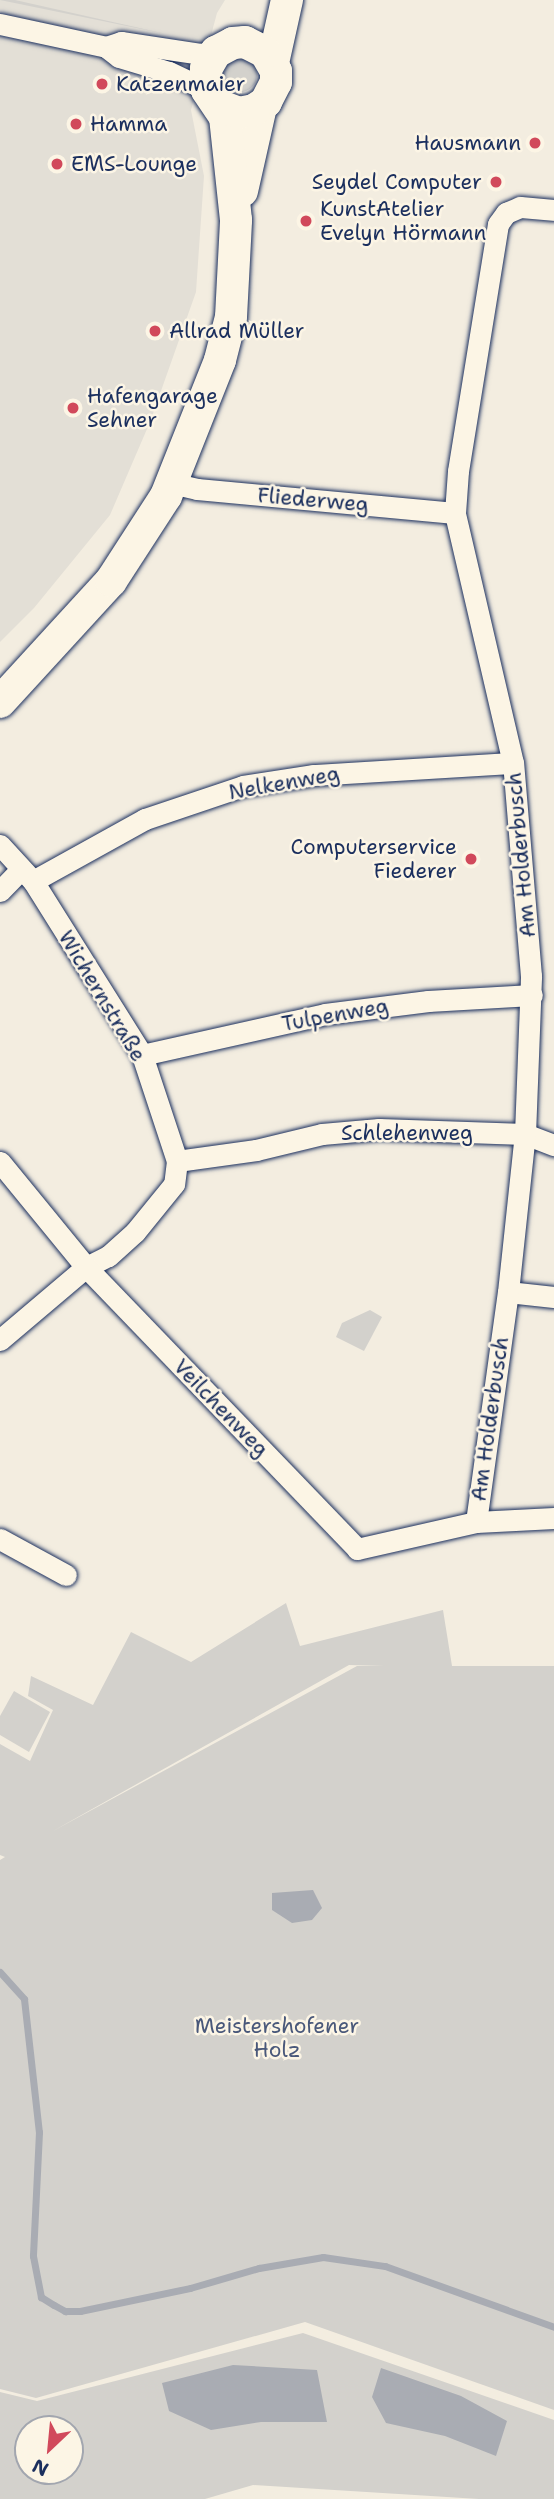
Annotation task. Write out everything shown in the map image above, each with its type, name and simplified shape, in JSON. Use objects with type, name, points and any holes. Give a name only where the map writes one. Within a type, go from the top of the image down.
[{"type":"main road","points":[[0,702],[111,580],[166,496],[220,360],[231,317],[236,220],[225,117],[213,98],[206,69],[274,0]]},
{"type":"main road","points":[[236,220],[261,107],[272,93],[276,82],[273,63],[287,0]]},
{"type":"main road","points":[[224,48],[256,45],[273,63]]},
{"type":"main road","points":[[213,98],[239,113],[261,107]]},
{"type":"street","points":[[0,24],[106,47],[119,57],[192,81],[213,98]]},
{"type":"street","points":[[106,47],[121,42],[200,54],[224,48]]},
{"type":"street","name":"Am Holderbusch","points":[[476,1522],[508,1292],[525,1133],[532,995],[513,763],[455,513],[458,471],[498,225],[506,213],[520,207],[554,210]]},
{"type":"street","name":"Fliederweg","points":[[171,483],[197,489],[455,513]]},
{"type":"street","name":"Nelkenweg","points":[[0,891],[145,819],[243,786],[314,775],[513,763]]},
{"type":"street","name":"Wichernstraße","points":[[0,845],[26,876],[142,1055],[177,1161]]},
{"type":"street","name":"Tulpenweg","points":[[142,1055],[325,1014],[428,1001],[532,995]]},
{"type":"street","name":"Schlehenweg","points":[[177,1161],[256,1150],[322,1134],[379,1129],[525,1133],[554,1145]]},
{"type":"street","points":[[0,1340],[86,1267],[108,1256],[135,1232],[174,1184],[177,1161]]},
{"type":"street","name":"Veilchenweg","points":[[0,1162],[86,1267],[357,1549],[476,1522]]},
{"type":"street","points":[[508,1292],[554,1297]]},
{"type":"street","points":[[476,1522],[554,1518]]},
{"type":"street","points":[[0,1539],[66,1575]]},
{"type":"shaded area","points":[[0,0],[225,0],[217,13],[191,110],[204,176],[196,292],[150,422],[110,515],[34,608],[0,642]]},
{"type":"shaded area","points":[[313,1890],[322,1908],[312,1920],[292,1923],[272,1910],[272,1893]]},
{"type":"shaded area","points":[[233,2365],[317,2370],[327,2422],[261,2422],[211,2430],[169,2411],[162,2383]]},
{"type":"shaded area","points":[[381,2368],[461,2396],[507,2421],[496,2456],[445,2436],[386,2423],[372,2397]]},
{"type":"green space","points":[[0,0],[15,0],[166,34]]},
{"type":"green space","points":[[240,58],[252,63],[257,75],[252,87],[240,92],[228,87],[223,75],[228,63]]},
{"type":"green space","points":[[370,1310],[382,1317],[364,1351],[336,1337],[342,1323]]},
{"type":"green space","name":"Meistershofener Holz","points":[[286,1603],[300,1646],[443,1610],[452,1666],[554,1666],[554,2410],[305,2322],[36,2398],[0,2389],[0,1860],[5,1857],[0,1855],[0,1744],[30,1761],[53,1710],[28,1696],[31,1676],[93,1705],[131,1632],[191,1662]],"holes":[[[349,1665],[384,1666],[357,1666],[53,1831]]]},
{"type":"green space","points":[[14,1691],[50,1712],[29,1752],[0,1735],[0,1716]]},
{"type":"green space","points":[[303,2333],[554,2420],[554,2499],[479,2499],[253,2485],[205,2499],[0,2499],[0,2392],[37,2401]]},
{"type":"waterway","points":[[0,1972],[24,1999],[39,2132],[33,2256],[41,2297],[65,2311],[80,2311],[190,2288],[259,2268],[323,2257],[385,2266],[554,2327]]},
{"type":"place","name":"Katzenmaier","points":[[102,84]]},
{"type":"place","name":"Hamma","points":[[76,124]]},
{"type":"place","name":"Hausmann","points":[[535,143]]},
{"type":"place","name":"EMS-Lounge","points":[[57,164]]},
{"type":"place","name":"Seydel Computer","points":[[496,182]]},
{"type":"place","name":"KunstAtelier Evelyn Hörmann","points":[[306,221]]},
{"type":"place","name":"Allrad Müller","points":[[155,331]]},
{"type":"place","name":"Hafengarage Sehner","points":[[73,408]]},
{"type":"place","name":"Computerservice Fiederer","points":[[471,859]]}]
